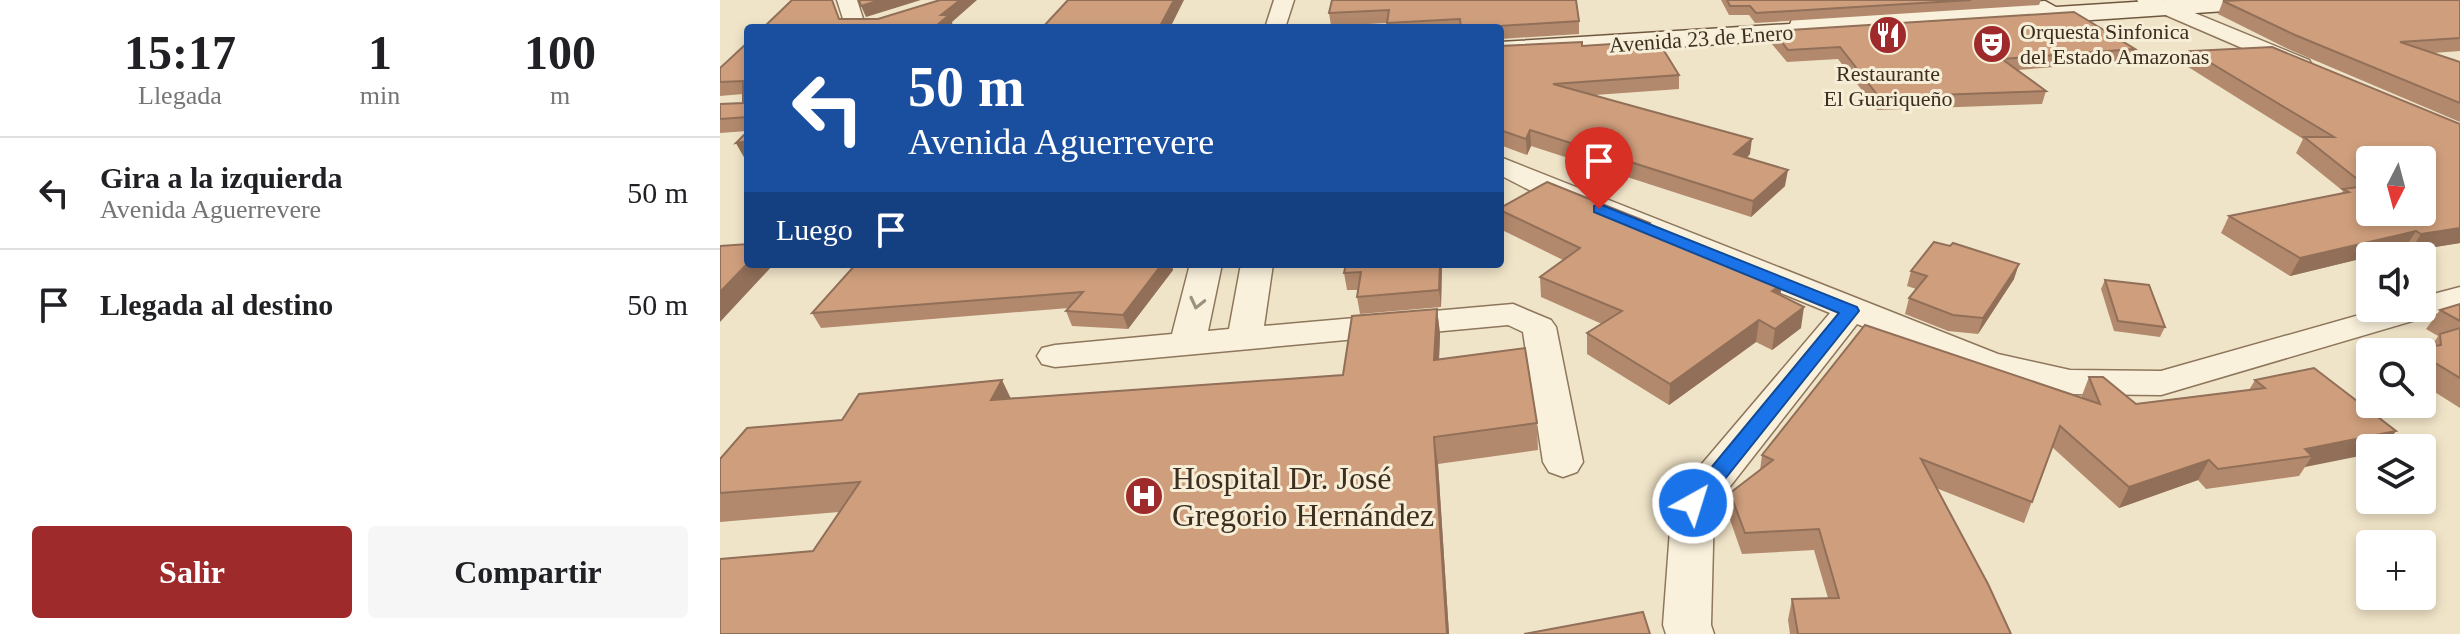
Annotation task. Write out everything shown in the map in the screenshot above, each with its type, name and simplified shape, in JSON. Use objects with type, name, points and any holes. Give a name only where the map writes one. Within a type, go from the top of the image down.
[{"type":"main road","name":"Avenida 23 de Enero","points":[[1504,41],[2165,3],[2285,0]]},
{"type":"main road","name":"Avenida 23 de Enero","points":[[1504,50],[2165,3]]},
{"type":"street","points":[[847,0],[862,24]]},
{"type":"street","points":[[1276,24],[1284,0]]},
{"type":"street","points":[[2165,3],[2328,76]]},
{"type":"street","points":[[1504,167],[1543,186],[1850,311],[1989,364],[2070,382],[2161,383],[2372,322]]},
{"type":"street","points":[[1188,342],[1205,268]]},
{"type":"street","points":[[1245,338],[1256,268]]},
{"type":"street","points":[[2436,304],[2460,297]]},
{"type":"street","points":[[1690,634],[1687,625],[1693,503],[1850,311]]},
{"type":"street","points":[[1055,356],[1513,314],[1539,327],[1563,462]]},
{"type":"building","points":[[792,0],[832,0],[839,19],[878,19],[940,0],[960,0],[941,15],[949,15],[938,24],[767,24]]},
{"type":"building","points":[[859,0],[880,0],[861,6]]},
{"type":"building","points":[[1068,0],[1174,0],[1161,24],[1046,24]]},
{"type":"building","points":[[1332,0],[1576,0],[1579,21],[1504,26],[1461,24],[1460,19],[1387,23],[1389,10],[1329,13]]},
{"type":"building","points":[[1727,0],[1971,0],[1756,13],[1750,6],[1730,6]]},
{"type":"building","points":[[2460,0],[2460,38],[2400,42],[2460,62],[2460,103],[2295,35],[2223,1]]},
{"type":"building","points":[[2074,12],[2135,49],[2002,59],[2046,91],[1879,97],[1840,47],[1788,50],[1773,31]]},
{"type":"building","points":[[1658,41],[1679,75],[1553,84],[1752,139],[1734,154],[1788,170],[1753,201],[1530,130],[1526,139],[1504,131],[1504,46],[1582,42],[1582,46]]},
{"type":"building","points":[[744,46],[744,117],[720,119],[720,104],[743,103],[743,81],[720,82],[720,68]]},
{"type":"building","points":[[2272,47],[2460,124],[2460,228],[2421,234],[2416,231],[2356,242],[2356,245],[2300,258],[2229,216],[2349,192],[2343,189],[2356,187],[2356,226],[2436,226],[2436,146],[2356,146],[2356,178],[2304,137],[2334,137],[2191,51]]},
{"type":"building","points":[[1547,182],[1650,223],[1643,229],[1714,255],[1718,253],[1782,284],[1772,291],[1804,307],[1775,329],[1759,320],[1670,384],[1587,333],[1622,311],[1540,277],[1580,248],[1504,212],[1504,206]]},
{"type":"building","points":[[1934,242],[1950,246],[1953,243],[2019,264],[1983,318],[1953,315],[1909,298],[1927,276],[1911,271]]},
{"type":"building","points":[[744,244],[744,267],[720,292],[720,246]]},
{"type":"building","points":[[852,268],[1159,268],[1123,315],[1066,311],[1083,292],[812,313]]},
{"type":"building","points":[[1345,268],[1440,268],[1439,290],[1357,297],[1361,272],[1344,273]]},
{"type":"building","points":[[2105,280],[2149,285],[2165,327],[2118,321]]},
{"type":"building","points":[[2460,304],[2460,321],[2440,310]]},
{"type":"building","name":"Hospital Dr. José Gregorio Hernández","points":[[1437,309],[1434,360],[1525,348],[1537,423],[1434,437],[1447,634],[720,634],[720,559],[813,551],[860,482],[720,493],[720,459],[747,428],[842,420],[859,394],[1002,380],[991,400],[1343,375],[1352,316]]},
{"type":"building","points":[[1865,325],[2100,404],[2089,377],[2103,377],[2136,404],[2265,388],[2255,380],[2314,368],[2356,400],[2356,418],[2379,418],[2396,431],[2356,434],[2356,439],[2305,449],[2312,456],[2218,469],[2209,460],[2129,487],[2060,426],[2032,502],[1921,459],[1988,584],[2011,634],[1798,634],[1792,599],[1839,598],[1819,529],[1745,533],[1730,493],[1773,460],[1762,455]]},
{"type":"building","points":[[2460,328],[2460,378],[2436,363],[2436,346],[2441,345],[2440,334]]},
{"type":"building","points":[[1643,612],[1650,634],[1524,634]]},
{"type":"place","name":"Restaurante El Guariqueño","points":[[1888,35]]},
{"type":"place","name":"Orquesta Sinfonica del Estado Amazonas","points":[[1992,44]]},
{"type":"place","name":"Hospital Dr. José Gregorio Hernández","points":[[1144,496]]},
{"type":"route","points":[[1599,209],[1850,311],[1693,503]]}]
